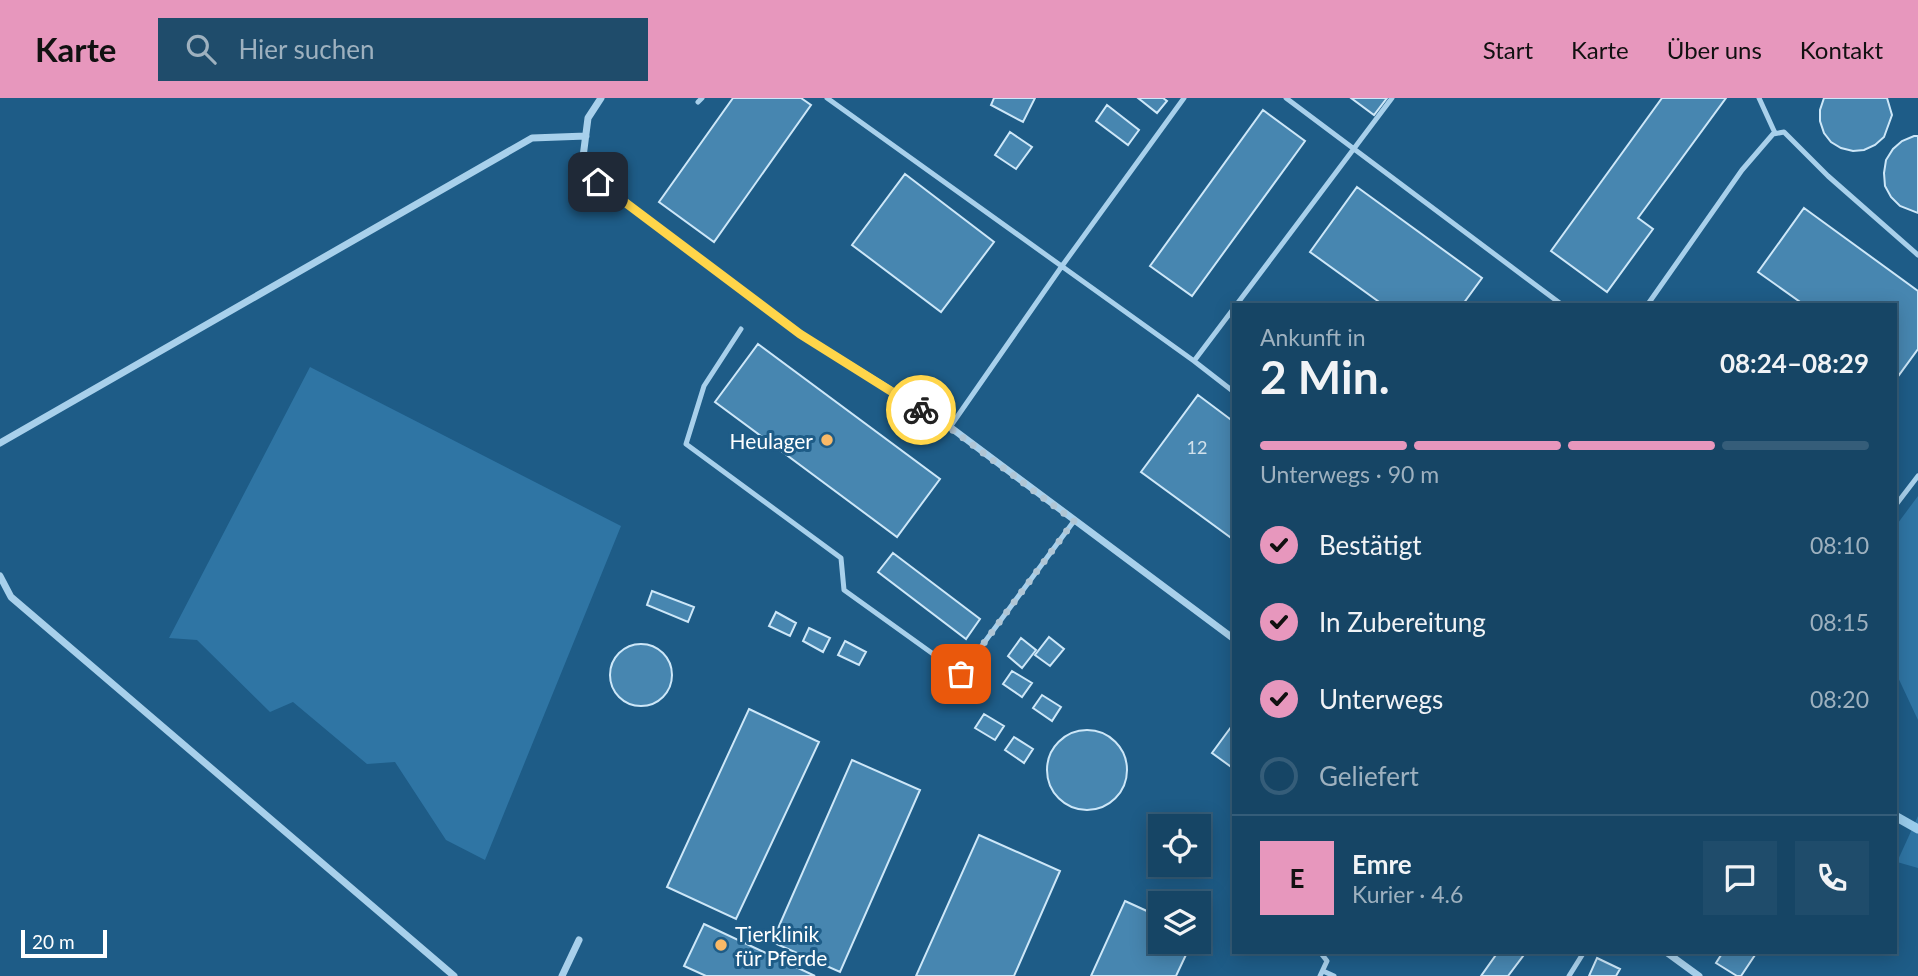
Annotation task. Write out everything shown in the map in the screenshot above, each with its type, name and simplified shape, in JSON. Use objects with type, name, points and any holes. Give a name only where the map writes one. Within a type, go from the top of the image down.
[{"type":"street","points":[[601,98],[588,118],[583,157],[598,182],[800,334],[950,428],[1232,638]]},
{"type":"street","points":[[0,443],[532,138],[586,136]]},
{"type":"street","points":[[0,576],[11,597],[453,976]]},
{"type":"street","points":[[562,976],[579,940]]},
{"type":"street","points":[[1669,954],[1699,976]]},
{"type":"lane","points":[[827,98],[1232,390]]},
{"type":"lane","points":[[950,428],[1062,266],[1184,98]]},
{"type":"lane","points":[[1286,98],[1560,303]]},
{"type":"lane","points":[[1237,303],[1392,98]]},
{"type":"lane","points":[[1759,98],[1775,133]]},
{"type":"lane","points":[[1649,303],[1742,170],[1761,145],[1775,133],[1784,132],[1828,176],[1918,255]]},
{"type":"lane","points":[[1194,361],[1232,310]]},
{"type":"lane","points":[[741,329],[704,386],[686,444],[841,558],[844,590],[961,674],[1074,521]]},
{"type":"lane","points":[[1897,503],[1918,476]]},
{"type":"lane","points":[[1322,954],[1327,961],[1322,973],[1334,976]]},
{"type":"lane","points":[[1569,976],[1583,954]]},
{"type":"shaded area","points":[[310,367],[621,526],[485,860],[446,840],[395,762],[367,764],[293,702],[270,712],[197,640],[169,638]]},
{"type":"shaded area","points":[[1918,496],[1918,720],[1897,675],[1897,524]]},
{"type":"shaded area","points":[[1918,816],[1918,868],[1897,862]]},
{"type":"building","points":[[733,98],[801,98],[811,105],[714,242],[659,202]]},
{"type":"building","points":[[994,98],[1035,98],[1023,122],[991,105]]},
{"type":"building","points":[[1138,98],[1163,98],[1167,101],[1157,113]]},
{"type":"building","points":[[1351,98],[1387,98],[1374,115]]},
{"type":"building","points":[[1662,98],[1726,98],[1638,218],[1653,229],[1607,292],[1551,251]]},
{"type":"building","points":[[1824,98],[1887,98],[1892,115],[1884,137],[1864,150],[1853,151],[1831,142],[1820,121]]},
{"type":"building","points":[[1107,105],[1139,130],[1128,145],[1096,121]]},
{"type":"building","points":[[1263,110],[1305,141],[1192,296],[1150,266]]},
{"type":"building","points":[[1010,132],[1032,147],[1016,169],[995,155]]},
{"type":"building","points":[[1918,136],[1918,213],[1900,206],[1891,197],[1885,186],[1884,173],[1886,160],[1893,149]]},
{"type":"building","points":[[905,174],[994,242],[941,312],[852,245]]},
{"type":"building","points":[[1357,187],[1482,278],[1464,303],[1381,303],[1310,252]]},
{"type":"building","points":[[1804,208],[1918,291],[1918,349],[1899,375],[1897,374],[1897,303],[1802,303],[1758,272]]},
{"type":"building","name":"Heulager","points":[[758,344],[940,479],[897,537],[715,402]]},
{"type":"building","points":[[1198,395],[1232,420],[1232,539],[1141,472]]},
{"type":"building","points":[[893,553],[980,619],[966,639],[878,572]]},
{"type":"building","points":[[652,591],[694,607],[688,622],[647,605]]},
{"type":"building","points":[[776,612],[796,623],[790,636],[769,626]]},
{"type":"building","points":[[809,628],[830,638],[823,652],[803,641]]},
{"type":"building","points":[[1049,637],[1064,649],[1050,666],[1035,655]]},
{"type":"building","points":[[1021,638],[1036,650],[1022,668],[1008,656]]},
{"type":"building","points":[[845,641],[866,652],[859,665],[838,655]]},
{"type":"building","points":[[635,644],[647,644],[663,653],[670,663],[670,687],[663,697],[647,706],[635,706],[624,701],[615,692],[610,681],[610,669],[615,658],[624,649]]},
{"type":"building","points":[[1012,671],[1032,683],[1022,697],[1003,684]]},
{"type":"building","points":[[1042,695],[1061,707],[1052,721],[1033,708]]},
{"type":"building","points":[[749,709],[819,742],[736,919],[667,887]]},
{"type":"building","points":[[984,714],[1004,726],[995,740],[975,728]]},
{"type":"building","points":[[1232,726],[1232,768],[1212,753]]},
{"type":"building","points":[[1087,730],[1102,733],[1115,742],[1124,755],[1127,770],[1124,785],[1115,798],[1102,807],[1087,810],[1072,807],[1059,798],[1050,785],[1047,770],[1050,755],[1059,742],[1072,733]]},
{"type":"building","points":[[1014,737],[1033,749],[1024,763],[1005,750]]},
{"type":"building","points":[[852,760],[920,790],[840,972],[772,942]]},
{"type":"building","points":[[979,835],[1060,871],[1014,976],[916,976]]},
{"type":"building","points":[[1125,901],[1148,912],[1148,954],[1186,954],[1176,976],[1091,976]]},
{"type":"building","name":"Tierklinik für Pferde","points":[[704,924],[815,976],[706,976],[684,966]]},
{"type":"building","points":[[1497,954],[1524,954],[1508,976],[1481,976]]},
{"type":"building","points":[[1722,954],[1755,955],[1741,976],[1716,963]]},
{"type":"building","points":[[1597,958],[1620,969],[1616,976],[1589,976]]},
{"type":"waterway","points":[[1897,817],[1918,829]]},
{"type":"way so far","points":[[921,410],[950,428],[1074,521],[961,674]]},
{"type":"place","name":"Heulager","points":[[827,440]]},
{"type":"place","name":"Tierklinik für Pferde","points":[[721,945]]},
{"type":"route","points":[[598,182],[800,334],[921,410]]}]
